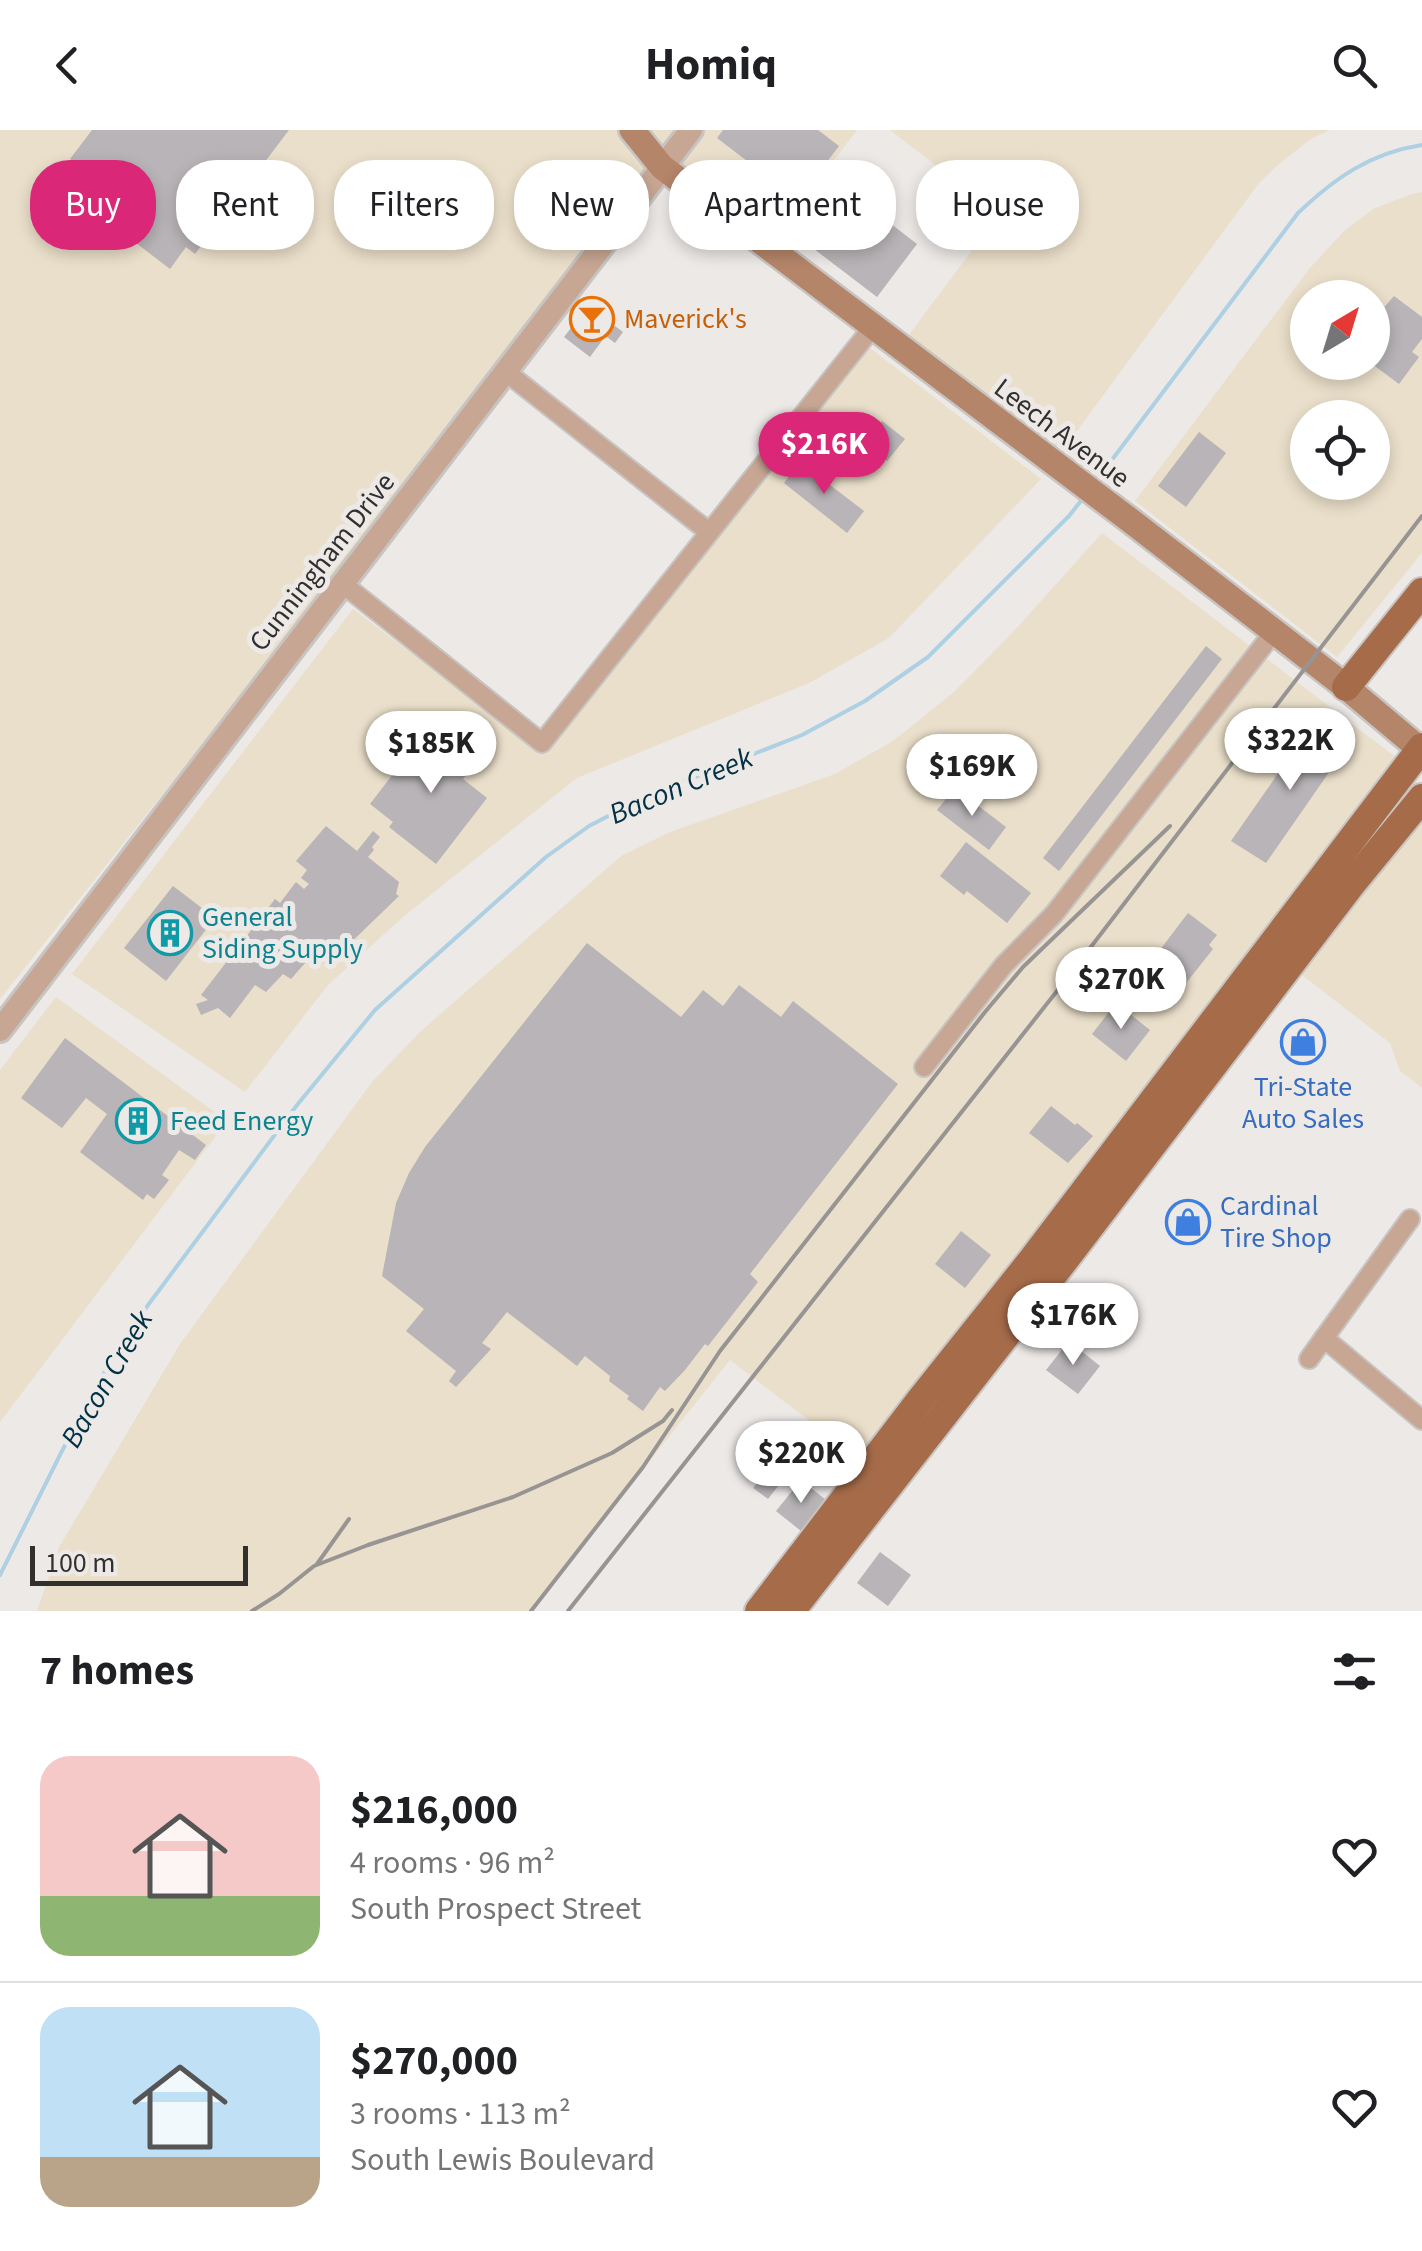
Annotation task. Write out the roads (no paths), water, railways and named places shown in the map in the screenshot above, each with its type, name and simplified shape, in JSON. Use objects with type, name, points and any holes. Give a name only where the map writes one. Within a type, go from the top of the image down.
[{"type":"main road","name":"Leech Avenue","points":[[632,130],[662,167],[1131,521],[1422,748]]},
{"type":"main road","points":[[1346,688],[1422,592]]},
{"type":"main road","points":[[760,1611],[1422,748]]},
{"type":"main road","points":[[790,1611],[1422,798]]},
{"type":"street","name":"Cunningham Drive","points":[[0,1030],[691,130]]},
{"type":"street","points":[[344,584],[542,742],[872,328]]},
{"type":"street","points":[[506,372],[709,532]]},
{"type":"street","points":[[924,1068],[1004,966],[1054,914],[1273,633]]},
{"type":"street","points":[[1308,1358],[1410,1219]]},
{"type":"street","points":[[1324,1338],[1422,1420]]},
{"type":"waterway","name":"Bacon Creek","points":[[1096,481],[1298,213],[1354,169],[1386,154],[1422,145]]},
{"type":"waterway","name":"Bacon Creek","points":[[0,1575],[122,1340],[297,1105],[375,1010],[546,857],[589,826],[647,796],[802,735],[865,701],[928,657],[1084,497]]},
{"type":"railway","points":[[568,1611],[1057,991],[1422,516]]},
{"type":"railway","points":[[531,1611],[643,1467],[720,1351],[985,1012],[1023,967],[1170,826]]},
{"type":"railway","points":[[252,1611],[314,1566],[513,1497],[612,1453],[663,1421],[672,1410]]},
{"type":"railway","points":[[317,1564],[349,1519]]},
{"type":"place","name":"Maverick's","points":[[592,319]]},
{"type":"place","name":"General Siding Supply","points":[[170,933]]},
{"type":"place","name":"Tri-State Auto Sales","points":[[1303,1042]]},
{"type":"place","name":"Feed Energy","points":[[138,1121]]},
{"type":"place","name":"Cardinal Tire Shop","points":[[1188,1222]]}]
